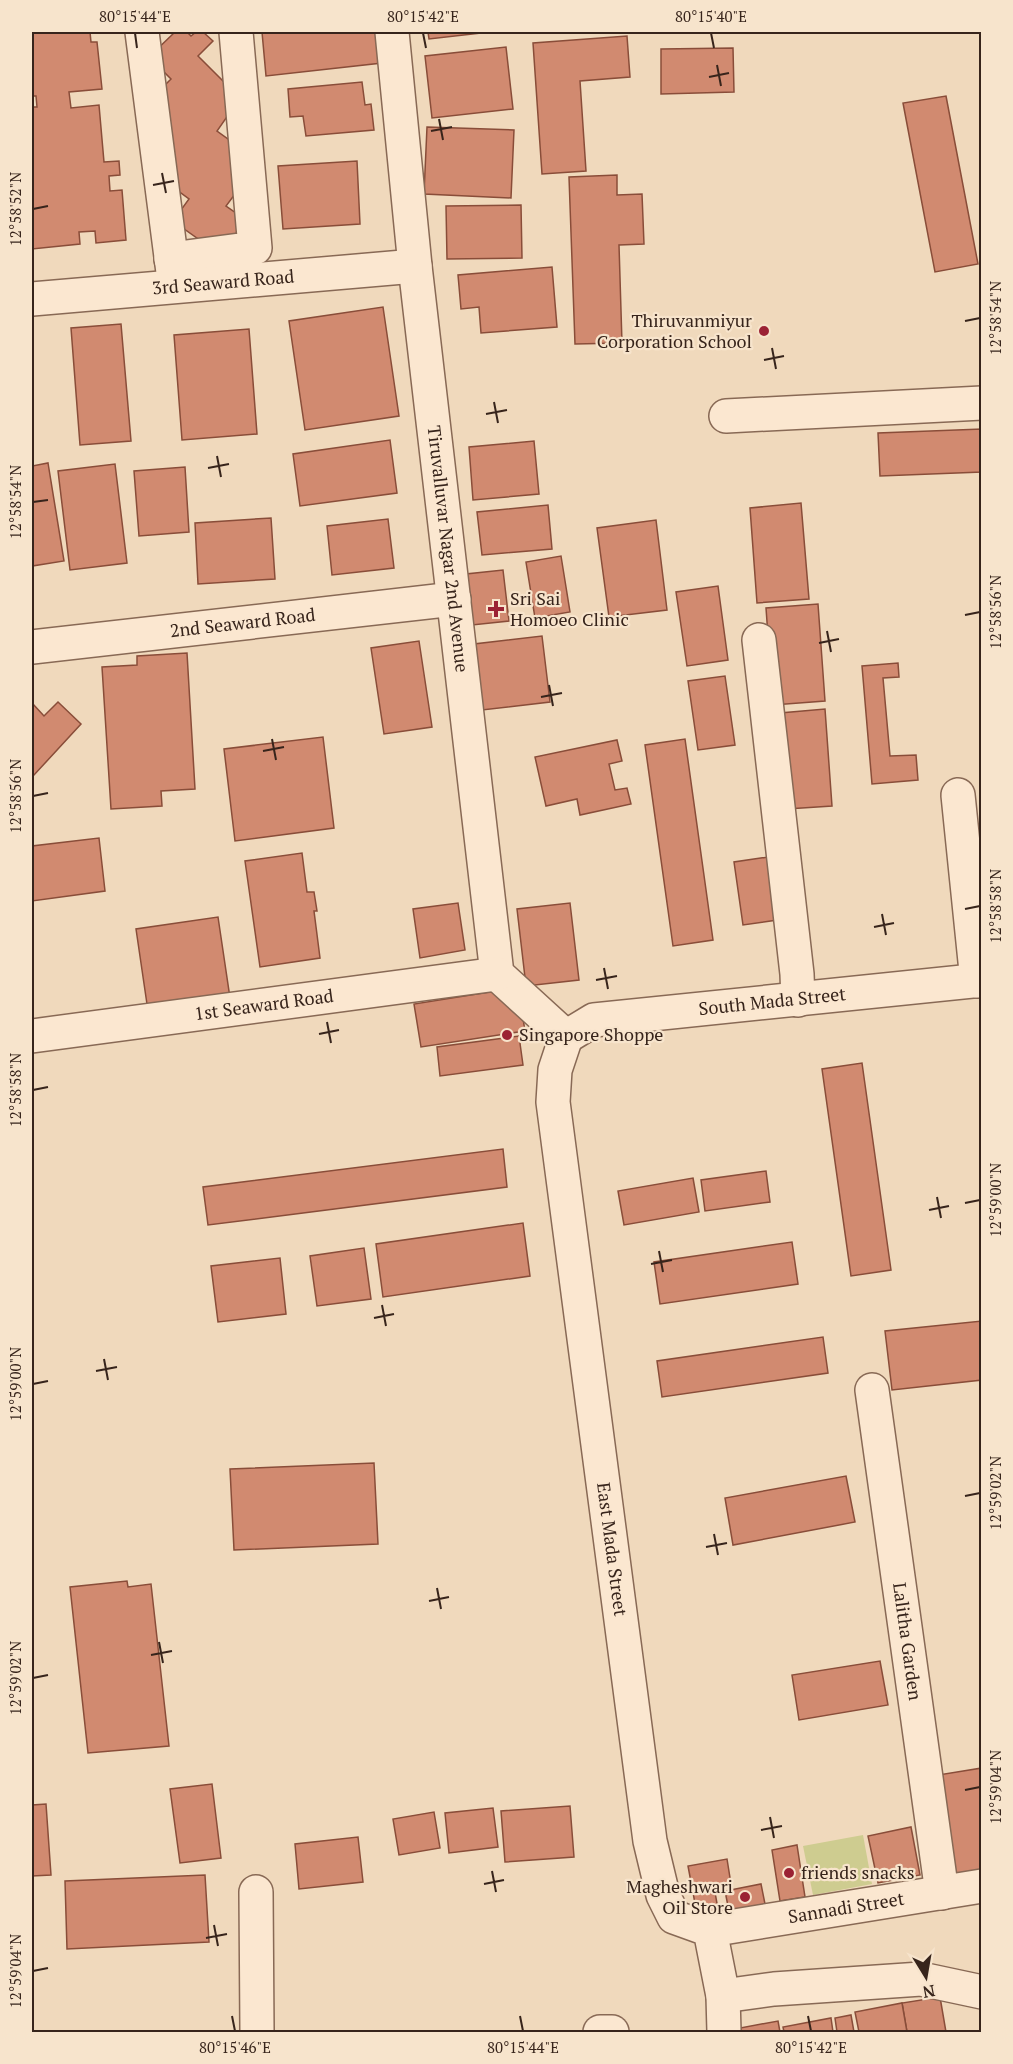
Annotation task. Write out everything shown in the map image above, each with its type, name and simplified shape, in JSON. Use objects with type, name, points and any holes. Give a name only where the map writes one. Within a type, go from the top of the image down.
[{"type":"street","points":[[142,32],[173,273],[255,248],[236,32]]},
{"type":"street","name":"Tiruvalluvar Nagar 2nd Avenue","points":[[392,32],[415,267],[498,974]]},
{"type":"street","name":"3rd Seaward Road","points":[[32,299],[173,273],[415,267]]},
{"type":"street","points":[[726,416],[981,402]]},
{"type":"street","name":"2nd Seaward Road","points":[[32,647],[454,600]]},
{"type":"street","points":[[759,640],[797,974],[798,1000]]},
{"type":"street","points":[[958,795],[979,980]]},
{"type":"street","points":[[498,974],[566,1037]]},
{"type":"street","name":"1st Seaward Road","points":[[32,1036],[498,974]]},
{"type":"street","name":"South Mada Street","points":[[566,1037],[594,1020],[979,980]]},
{"type":"street","name":"East Mada Street","points":[[566,1037],[555,1070],[553,1102],[650,1841],[663,1895],[674,1917],[710,1930]]},
{"type":"street","name":"Lalitha Garden","points":[[872,1390],[942,1893]]},
{"type":"street","name":"Sannadi Street","points":[[710,1930],[981,1886]]},
{"type":"street","points":[[256,1892],[257,2032]]},
{"type":"street","points":[[710,1930],[723,1996],[724,2032]]},
{"type":"street","points":[[723,1996],[774,1989],[921,1979],[981,1992]]},
{"type":"street","points":[[600,2032],[612,2032]]},
{"type":"shaded area","points":[[863,1835],[872,1884],[813,1895],[803,1846]]},
{"type":"building","points":[[32,32],[90,32],[91,42],[97,42],[102,89],[69,92],[71,108],[99,105],[104,162],[119,161],[120,175],[109,176],[110,191],[122,190],[126,240],[96,243],[95,231],[79,232],[80,244],[32,249],[32,107],[37,107],[36,96],[32,96]]},
{"type":"building","points":[[175,32],[187,32],[191,36],[196,32],[203,32],[213,41],[198,56],[226,84],[238,101],[217,131],[239,147],[247,178],[226,206],[246,220],[229,243],[211,248],[173,221],[189,199],[162,179],[156,94],[171,79],[149,57]]},
{"type":"building","points":[[262,32],[379,32],[382,63],[266,76]]},
{"type":"building","points":[[428,32],[490,32],[429,39]]},
{"type":"building","points":[[627,36],[630,77],[580,81],[586,171],[542,174],[533,43]]},
{"type":"building","points":[[506,47],[513,109],[432,118],[425,56]]},
{"type":"building","points":[[733,48],[734,92],[661,94],[661,49]]},
{"type":"building","points":[[362,82],[365,105],[371,104],[374,130],[306,136],[303,116],[290,117],[288,89]]},
{"type":"building","points":[[946,96],[978,264],[935,272],[903,103]]},
{"type":"building","points":[[427,127],[514,130],[511,198],[424,194]]},
{"type":"building","points":[[357,161],[360,224],[283,229],[278,166]]},
{"type":"building","points":[[617,175],[617,195],[642,194],[644,244],[619,245],[622,343],[575,344],[569,177]]},
{"type":"building","points":[[521,205],[522,258],[447,259],[446,206]]},
{"type":"building","points":[[552,267],[557,327],[481,333],[479,307],[461,309],[458,275]]},
{"type":"building","points":[[383,307],[399,416],[305,430],[289,321]]},
{"type":"building","points":[[121,324],[131,441],[80,445],[71,328]]},
{"type":"building","points":[[249,329],[257,434],[182,440],[174,335]]},
{"type":"building","points":[[982,429],[982,472],[880,476],[878,433]]},
{"type":"building","points":[[390,440],[397,493],[300,506],[293,454]]},
{"type":"building","points":[[534,441],[539,494],[473,500],[469,447]]},
{"type":"building","points":[[48,463],[64,561],[32,566],[32,466]]},
{"type":"building","points":[[115,464],[127,563],[70,570],[58,471]]},
{"type":"building","points":[[185,467],[189,532],[139,536],[134,471]]},
{"type":"building","points":[[801,503],[809,599],[757,603],[750,508]]},
{"type":"building","points":[[548,505],[552,549],[482,555],[477,512]]},
{"type":"building","points":[[271,518],[275,579],[198,584],[195,523]]},
{"type":"building","points":[[388,519],[394,568],[332,575],[327,526]]},
{"type":"building","points":[[656,520],[667,610],[609,617],[597,528]]},
{"type":"building","points":[[561,556],[570,612],[535,618],[526,562]]},
{"type":"building","points":[[503,570],[509,621],[472,625],[466,574]]},
{"type":"building","points":[[718,586],[728,660],[687,666],[676,592]]},
{"type":"building","points":[[818,604],[825,701],[773,705],[766,608]]},
{"type":"building","points":[[542,636],[550,702],[482,710],[474,644]]},
{"type":"building","points":[[419,641],[432,727],[384,734],[371,648]]},
{"type":"building","points":[[187,653],[195,789],[161,791],[162,806],[111,809],[102,667],[137,665],[137,656]]},
{"type":"building","points":[[898,663],[899,677],[883,678],[890,756],[916,755],[918,780],[872,784],[862,666]]},
{"type":"building","points":[[725,676],[735,745],[698,750],[688,681]]},
{"type":"building","points":[[58,702],[81,724],[34,775],[32,773],[32,703],[44,716]]},
{"type":"building","points":[[825,709],[832,806],[787,809],[780,713]]},
{"type":"building","points":[[323,737],[334,828],[235,841],[224,749]]},
{"type":"building","points":[[685,739],[713,940],[673,946],[645,745]]},
{"type":"building","points":[[617,740],[622,761],[609,764],[615,790],[627,788],[631,804],[580,815],[577,799],[546,806],[535,757]]},
{"type":"building","points":[[99,838],[105,891],[32,901],[32,846]]},
{"type":"building","points":[[302,853],[307,892],[314,892],[320,958],[260,967],[245,861]]},
{"type":"building","points":[[775,856],[784,919],[743,925],[734,862]]},
{"type":"building","points":[[458,903],[465,950],[420,958],[413,909]]},
{"type":"building","points":[[570,903],[579,980],[526,986],[517,909]]},
{"type":"building","points":[[218,917],[230,998],[148,1011],[136,929]]},
{"type":"building","points":[[502,990],[521,1006],[525,1031],[421,1047],[414,1004]]},
{"type":"building","points":[[519,1036],[523,1065],[440,1076],[437,1047]]},
{"type":"building","points":[[862,1063],[891,1270],[851,1276],[822,1069]]},
{"type":"building","points":[[503,1149],[507,1187],[208,1225],[203,1187]]},
{"type":"building","points":[[766,1171],[770,1202],[705,1211],[701,1180]]},
{"type":"building","points":[[693,1178],[699,1212],[624,1225],[618,1191]]},
{"type":"building","points":[[523,1223],[530,1276],[383,1297],[376,1244]]},
{"type":"building","points":[[792,1242],[798,1284],[660,1304],[654,1262]]},
{"type":"building","points":[[364,1248],[371,1299],[317,1306],[310,1256]]},
{"type":"building","points":[[280,1258],[286,1314],[218,1322],[211,1266]]},
{"type":"building","points":[[982,1321],[982,1380],[892,1390],[885,1331]]},
{"type":"building","points":[[823,1337],[828,1373],[662,1397],[657,1361]]},
{"type":"building","points":[[374,1463],[378,1544],[234,1550],[230,1469]]},
{"type":"building","points":[[846,1476],[855,1522],[733,1545],[725,1498]]},
{"type":"building","points":[[127,1581],[128,1587],[151,1584],[169,1746],[88,1753],[70,1587]]},
{"type":"building","points":[[880,1661],[888,1705],[799,1720],[792,1675]]},
{"type":"building","points":[[982,1768],[982,1871],[953,1875],[938,1775]]},
{"type":"building","points":[[212,1784],[221,1858],[180,1863],[170,1789]]},
{"type":"building","points":[[46,1804],[51,1875],[32,1876],[32,1805]]},
{"type":"building","points":[[570,1806],[574,1857],[505,1862],[501,1811]]},
{"type":"building","points":[[493,1808],[498,1847],[449,1853],[445,1813]]},
{"type":"building","points":[[434,1812],[440,1848],[399,1855],[393,1819]]},
{"type":"building","points":[[911,1827],[920,1875],[878,1883],[868,1836]]},
{"type":"building","points":[[358,1837],[363,1882],[299,1889],[295,1844]]},
{"type":"building","name":"friends snacks","points":[[797,1845],[805,1897],[780,1901],[772,1850]]},
{"type":"building","points":[[727,1859],[731,1884],[714,1887],[718,1909],[697,1914],[688,1866]]},
{"type":"building","points":[[205,1875],[209,1942],[67,1949],[65,1881]]},
{"type":"building","name":"Magheshwari Oil Store","points":[[761,1884],[765,1904],[729,1911],[725,1891]]},
{"type":"building","points":[[940,1997],[946,2032],[907,2032],[902,2003]]},
{"type":"building","points":[[902,2003],[907,2032],[859,2032],[855,2012]]},
{"type":"building","points":[[851,2015],[854,2032],[837,2032],[835,2018]]},
{"type":"building","points":[[831,2018],[833,2032],[784,2032],[783,2027]]},
{"type":"building","points":[[778,2021],[780,2032],[741,2032],[740,2028]]},
{"type":"place","name":"Thiruvanmiyur Corporation School","points":[[764,331]]},
{"type":"place","name":"Sri Sai Homoeo Clinic","points":[[496,609]]},
{"type":"place","name":"Singapore Shoppe","points":[[507,1035]]},
{"type":"place","name":"friends snacks","points":[[789,1873]]},
{"type":"place","name":"Magheshwari Oil Store","points":[[745,1897]]}]
